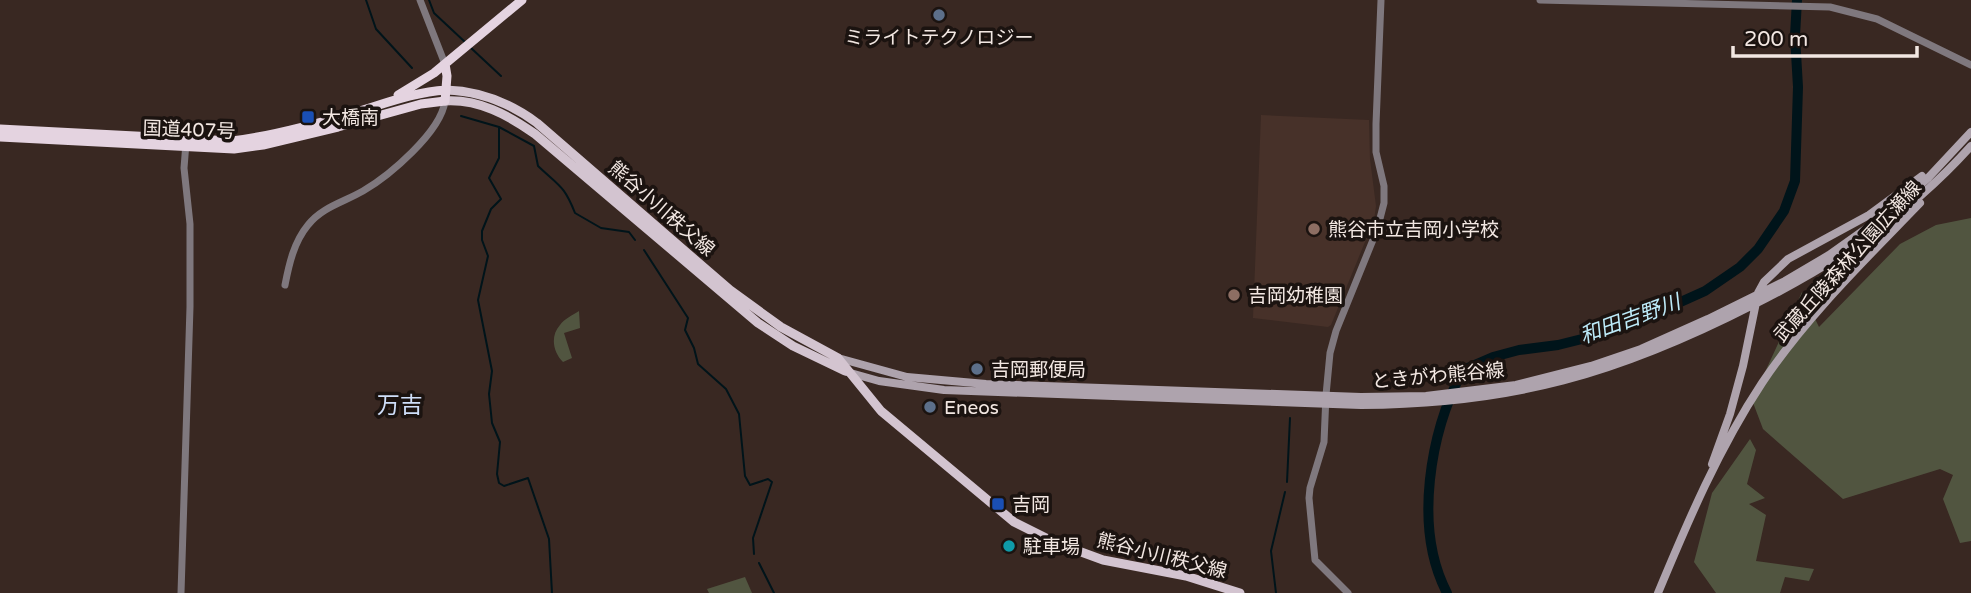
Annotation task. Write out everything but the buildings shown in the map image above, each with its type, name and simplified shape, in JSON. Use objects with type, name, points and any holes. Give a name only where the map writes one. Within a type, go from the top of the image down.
[{"type":"highway","name":"国道407号","points":[[361,111],[412,88],[522,0]]},
{"type":"highway","points":[[445,64],[445,101]]},
{"type":"highway","name":"国道407号","points":[[186,144],[253,138],[418,94],[446,90]]},
{"type":"highway","name":"国道407号","points":[[0,129],[234,149],[338,127],[415,105],[445,101]]},
{"type":"highway","name":"国道407号","points":[[0,137],[172,143]]},
{"type":"main road","name":"熊谷小川秩父線","points":[[446,90],[492,98],[526,115],[730,290],[780,327],[838,358],[881,411],[1021,527],[1107,562],[1186,576],[1240,593]]},
{"type":"main road","name":"熊谷小川秩父線","points":[[445,101],[494,109],[525,127],[758,323],[793,346],[847,372]]},
{"type":"main road","name":"ときがわ熊谷線","points":[[1811,270],[1888,213],[1919,186],[1969,134]]},
{"type":"main road","name":"ときがわ熊谷線","points":[[847,372],[889,383],[944,390],[1326,400],[1426,400],[1478,395],[1591,366],[1735,310],[1811,270],[1890,222],[1950,169],[1971,146]]},
{"type":"main road","name":"武蔵丘陵森林公園広瀬線","points":[[1706,484],[1730,414],[1758,293],[1764,282],[1788,259],[1845,229],[1899,195],[1956,148]]},
{"type":"main road","name":"武蔵丘陵森林公園広瀬線","points":[[1658,593],[1706,484],[1745,411],[1778,362],[1817,313],[1950,169]]},
{"type":"main road","name":"ときがわ熊谷線","points":[[838,358],[907,377],[944,382],[1326,400]]},
{"type":"street","points":[[421,0],[445,64]]},
{"type":"street","points":[[1348,593],[1315,560],[1310,526],[1310,488],[1324,442],[1328,365],[1336,331],[1377,230],[1384,203],[1376,138],[1381,0]]},
{"type":"street","points":[[1541,0],[1774,4],[1845,9],[1877,19],[1971,65]]},
{"type":"street","points":[[285,285],[295,248],[308,224],[318,214],[361,192],[386,175],[441,118],[445,101]]},
{"type":"street","points":[[181,593],[190,293],[190,224],[184,168],[186,144]]},
{"type":"shaded area","name":"熊谷市立吉岡小学校","points":[[1261,115],[1369,120],[1370,159],[1376,206],[1374,220],[1328,327],[1253,318]]},
{"type":"green space","points":[[1971,218],[1971,541],[1960,543],[1943,499],[1953,475],[1940,469],[1843,499],[1763,429],[1752,400],[1802,292],[1819,327],[1900,244],[1936,225]]},
{"type":"green space","points":[[579,311],[580,328],[564,333],[572,358],[563,362],[555,349],[555,334],[564,321]]},
{"type":"green space","points":[[1750,439],[1756,450],[1747,484],[1765,498],[1749,504],[1766,515],[1756,561],[1814,569],[1809,581],[1785,577],[1780,593],[1716,593],[1694,562],[1712,493]]},
{"type":"green space","points":[[745,577],[752,593],[709,593],[707,589]]},
{"type":"waterway","points":[[366,0],[376,29],[412,68]]},
{"type":"waterway","points":[[429,0],[434,13],[465,42]]},
{"type":"waterway","name":"和田吉野川","points":[[1447,593],[1437,567],[1431,539],[1428,510],[1430,480],[1442,422],[1463,370],[1493,357],[1519,350],[1558,345],[1590,337],[1665,309],[1705,291],[1740,267],[1758,249],[1784,211],[1795,181],[1797,0]]},
{"type":"waterway","points":[[471,48],[501,76]]},
{"type":"waterway","points":[[461,116],[499,127],[534,146],[538,166],[564,191],[575,213],[601,228],[629,232],[635,240]]},
{"type":"waterway","points":[[499,127],[499,158],[489,178],[501,199],[491,209],[482,231],[482,240],[488,256],[478,300],[492,371],[489,394],[492,423],[500,442],[497,474],[499,483],[504,486],[528,478],[549,539],[552,593]]},
{"type":"waterway","points":[[644,250],[688,318],[685,330],[698,364],[726,389],[739,414],[745,476],[750,485],[768,479],[772,482],[753,538],[754,554]]},
{"type":"waterway","points":[[1287,482],[1290,418]]},
{"type":"waterway","points":[[1276,593],[1271,551],[1285,492]]},
{"type":"waterway","points":[[759,563],[774,593]]},
{"type":"place","name":"ミライトテクノロジー","points":[[939,15]]},
{"type":"place","name":"大橋南","points":[[308,117]]},
{"type":"place","name":"熊谷市立吉岡小学校","points":[[1314,229]]},
{"type":"place","name":"吉岡幼稚園","points":[[1234,295]]},
{"type":"place","name":"吉岡郵便局","points":[[977,369]]},
{"type":"place","name":"Eneos","points":[[930,407]]},
{"type":"place","name":"吉岡","points":[[998,504]]},
{"type":"place","name":"駐車場","points":[[1009,546]]},
{"type":"district","name":"万吉","points":[[400,405]]}]
